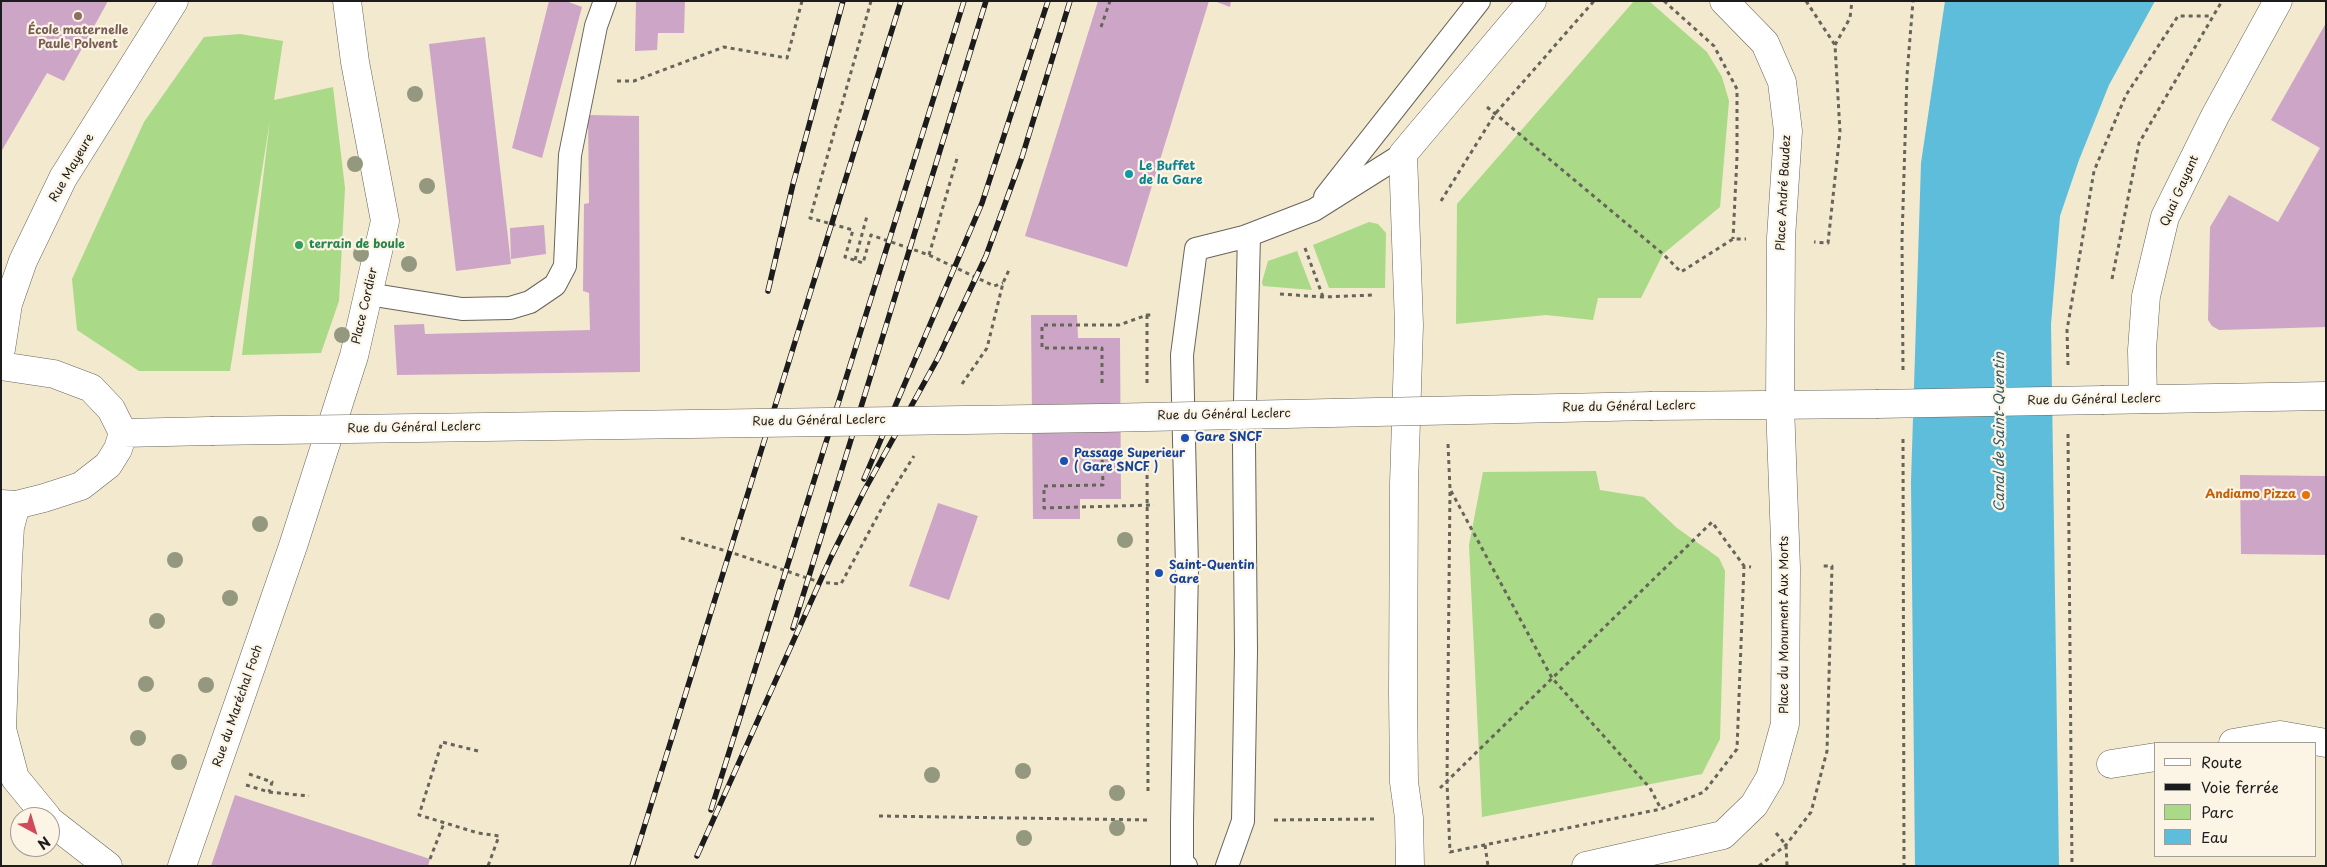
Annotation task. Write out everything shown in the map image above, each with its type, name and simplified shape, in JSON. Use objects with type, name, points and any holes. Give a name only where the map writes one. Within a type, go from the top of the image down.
[{"type":"street","name":"Rue Mayeure","points":[[1,349],[8,304],[23,261],[59,186],[174,1]]},
{"type":"street","name":"Place Cordier","points":[[294,546],[354,356],[385,221],[355,62],[346,1]]},
{"type":"street","points":[[1410,866],[1409,818],[1404,782],[1403,693],[1404,484],[1408,294],[1404,154],[1532,1]]},
{"type":"street","name":"Place André Baudez","points":[[1724,1],[1765,43],[1782,82],[1788,131],[1781,238],[1780,405]]},
{"type":"street","name":"Quai Gayant","points":[[2143,399],[2142,350],[2146,296],[2165,217],[2215,116],[2278,1]]},
{"type":"street","points":[[1,366],[54,374],[91,388],[111,409],[122,432],[118,449],[108,465],[81,486],[44,498],[8,504],[10,527],[2,729],[8,787],[34,807]]},
{"type":"street","name":"Rue du Général Leclerc","points":[[122,432],[1102,418],[1652,406],[2326,396]]},
{"type":"street","name":"Place du Monument Aux Morts","points":[[1586,866],[1668,849],[1722,835],[1754,806],[1770,778],[1785,724],[1786,568],[1780,405]]},
{"type":"street","name":"Rue du Maréchal Foch","points":[[182,866],[294,546]]},
{"type":"street","points":[[2239,742],[2280,735],[2326,743]]},
{"type":"street","points":[[2111,764],[2154,757]]},
{"type":"street","points":[[60,829],[108,866]]},
{"type":"lane","points":[[368,294],[462,308],[510,308],[530,302],[555,285],[565,266],[570,155],[596,26],[605,1]]},
{"type":"lane","points":[[1314,210],[1479,1]]},
{"type":"lane","points":[[1186,866],[1182,864],[1187,568],[1182,355],[1196,248],[1249,235],[1314,210],[1404,154]]},
{"type":"lane","points":[[1227,866],[1244,821],[1246,293],[1249,235]]},
{"type":"path","points":[[584,81],[634,81],[724,47],[787,58],[802,1]]},
{"type":"path","points":[[871,1],[810,218],[852,230],[845,258],[863,263],[871,235],[929,254],[994,286],[1003,283]]},
{"type":"path","points":[[1101,27],[1110,1]]},
{"type":"path","points":[[1441,208],[1441,198],[1495,114],[1594,1]]},
{"type":"path","points":[[1664,1],[1714,46],[1737,89],[1734,239]]},
{"type":"path","points":[[1495,114],[1663,254],[1681,272],[1734,239],[1781,238],[1828,243],[1840,132],[1835,45],[1806,1]]},
{"type":"path","points":[[1835,45],[1850,18],[1852,1]]},
{"type":"path","points":[[2212,16],[2222,1]]},
{"type":"path","points":[[929,254],[958,156]]},
{"type":"path","points":[[855,260],[867,216]]},
{"type":"path","points":[[961,386],[987,348],[1008,270]]},
{"type":"path","points":[[1246,293],[1323,297],[1408,294]]},
{"type":"path","points":[[1147,392],[1147,315],[1119,325],[1042,325],[1042,348],[1102,348],[1103,485],[1044,486],[1044,508],[1185,504]]},
{"type":"path","points":[[1244,821],[1409,818],[1447,782],[1712,522],[1744,566],[1737,749],[1704,792],[1661,809],[1450,852],[1447,782],[1450,488],[1448,440]]},
{"type":"path","points":[[681,538],[730,552],[819,582],[841,584],[884,504],[920,448]]},
{"type":"path","points":[[1146,449],[1148,800]]},
{"type":"path","points":[[1450,488],[1552,678],[1650,788],[1661,809],[1668,849]]},
{"type":"path","points":[[1744,566],[1786,568]]},
{"type":"path","points":[[478,751],[442,742],[419,815],[478,833],[499,836],[488,866]]},
{"type":"path","points":[[2072,769],[2072,866]]},
{"type":"path","points":[[269,792],[309,796]]},
{"type":"path","points":[[1148,810],[1148,829]]},
{"type":"path","points":[[879,816],[1182,822]]},
{"type":"path","points":[[430,859],[444,822]]},
{"type":"path","points":[[1485,845],[1488,866]]},
{"type":"green space","points":[[1634,1],[1649,1],[1707,52],[1722,77],[1729,101],[1720,207],[1663,254],[1641,298],[1598,298],[1593,320],[1546,315],[1456,324],[1457,204]]},
{"type":"green space","points":[[240,34],[283,41],[274,100],[333,87],[345,188],[339,301],[321,353],[242,355],[270,120],[230,371],[139,371],[77,330],[72,279],[144,122],[204,37]]},
{"type":"green space","points":[[1369,222],[1378,224],[1386,233],[1385,288],[1329,288],[1313,245]]},
{"type":"green space","points":[[1297,251],[1312,290],[1263,286],[1262,282],[1268,261]]},
{"type":"green space","points":[[1596,471],[1600,490],[1644,497],[1677,528],[1719,558],[1725,571],[1720,739],[1702,774],[1482,817],[1469,545],[1483,472]]},
{"type":"water","name":"Canal de Saint-Quentin","points":[[1945,1],[2155,1],[2109,85],[2079,160],[2060,216],[2051,324],[2059,866],[1915,866],[1911,482],[1921,163]]},
{"type":"building","points":[[1,1],[108,1],[64,81],[47,73],[1,152]]},
{"type":"building","points":[[549,1],[566,1],[582,7],[542,158],[512,148]]},
{"type":"building","points":[[636,1],[685,1],[684,33],[658,33],[657,50],[635,51]]},
{"type":"building","points":[[1098,1],[1209,1],[1127,267],[1025,236]]},
{"type":"building","points":[[1214,1],[1231,1],[1230,7]]},
{"type":"building","points":[[2326,23],[2326,327],[2219,330],[2212,326],[2208,320],[2210,227],[2229,195],[2278,222],[2320,148],[2271,120]]},
{"type":"building","points":[[485,37],[511,264],[456,271],[429,44]]},
{"type":"building","points":[[588,115],[639,116],[640,372],[397,375],[394,325],[424,324],[425,334],[590,330],[589,293],[583,291],[584,204],[589,203]]},
{"type":"building","points":[[544,225],[546,254],[511,259],[510,228]]},
{"type":"building","points":[[1031,315],[1077,315],[1078,338],[1120,338],[1121,499],[1080,499],[1080,519],[1033,519]]},
{"type":"building","points":[[2240,475],[2326,476],[2326,555],[2241,554]]},
{"type":"building","points":[[938,503],[978,516],[949,600],[909,586]]},
{"type":"building","points":[[235,795],[430,859],[428,866],[211,866]]},
{"type":"railway","points":[[768,291],[793,184],[843,1]]},
{"type":"railway","points":[[632,866],[901,1]]},
{"type":"railway","points":[[711,810],[964,1]]},
{"type":"railway","points":[[793,628],[986,1]]},
{"type":"railway","points":[[864,479],[982,203],[1048,1]]},
{"type":"railway","points":[[697,856],[831,557],[864,491],[938,358],[986,256],[1022,157],[1070,1]]},
{"type":"place","name":"École maternelle Paule Polvent","points":[[78,16]]},
{"type":"place","name":"Le Buffet de la Gare","points":[[1129,174]]},
{"type":"place","name":"terrain de boule","points":[[299,245]]},
{"type":"place","name":"Gare SNCF","points":[[1185,438]]},
{"type":"place","name":"Passage Superieur ( Gare SNCF )","points":[[1064,461]]},
{"type":"place","name":"Andiamo Pizza","points":[[2306,495]]},
{"type":"place","name":"Saint-Quentin Gare","points":[[1159,573]]}]
